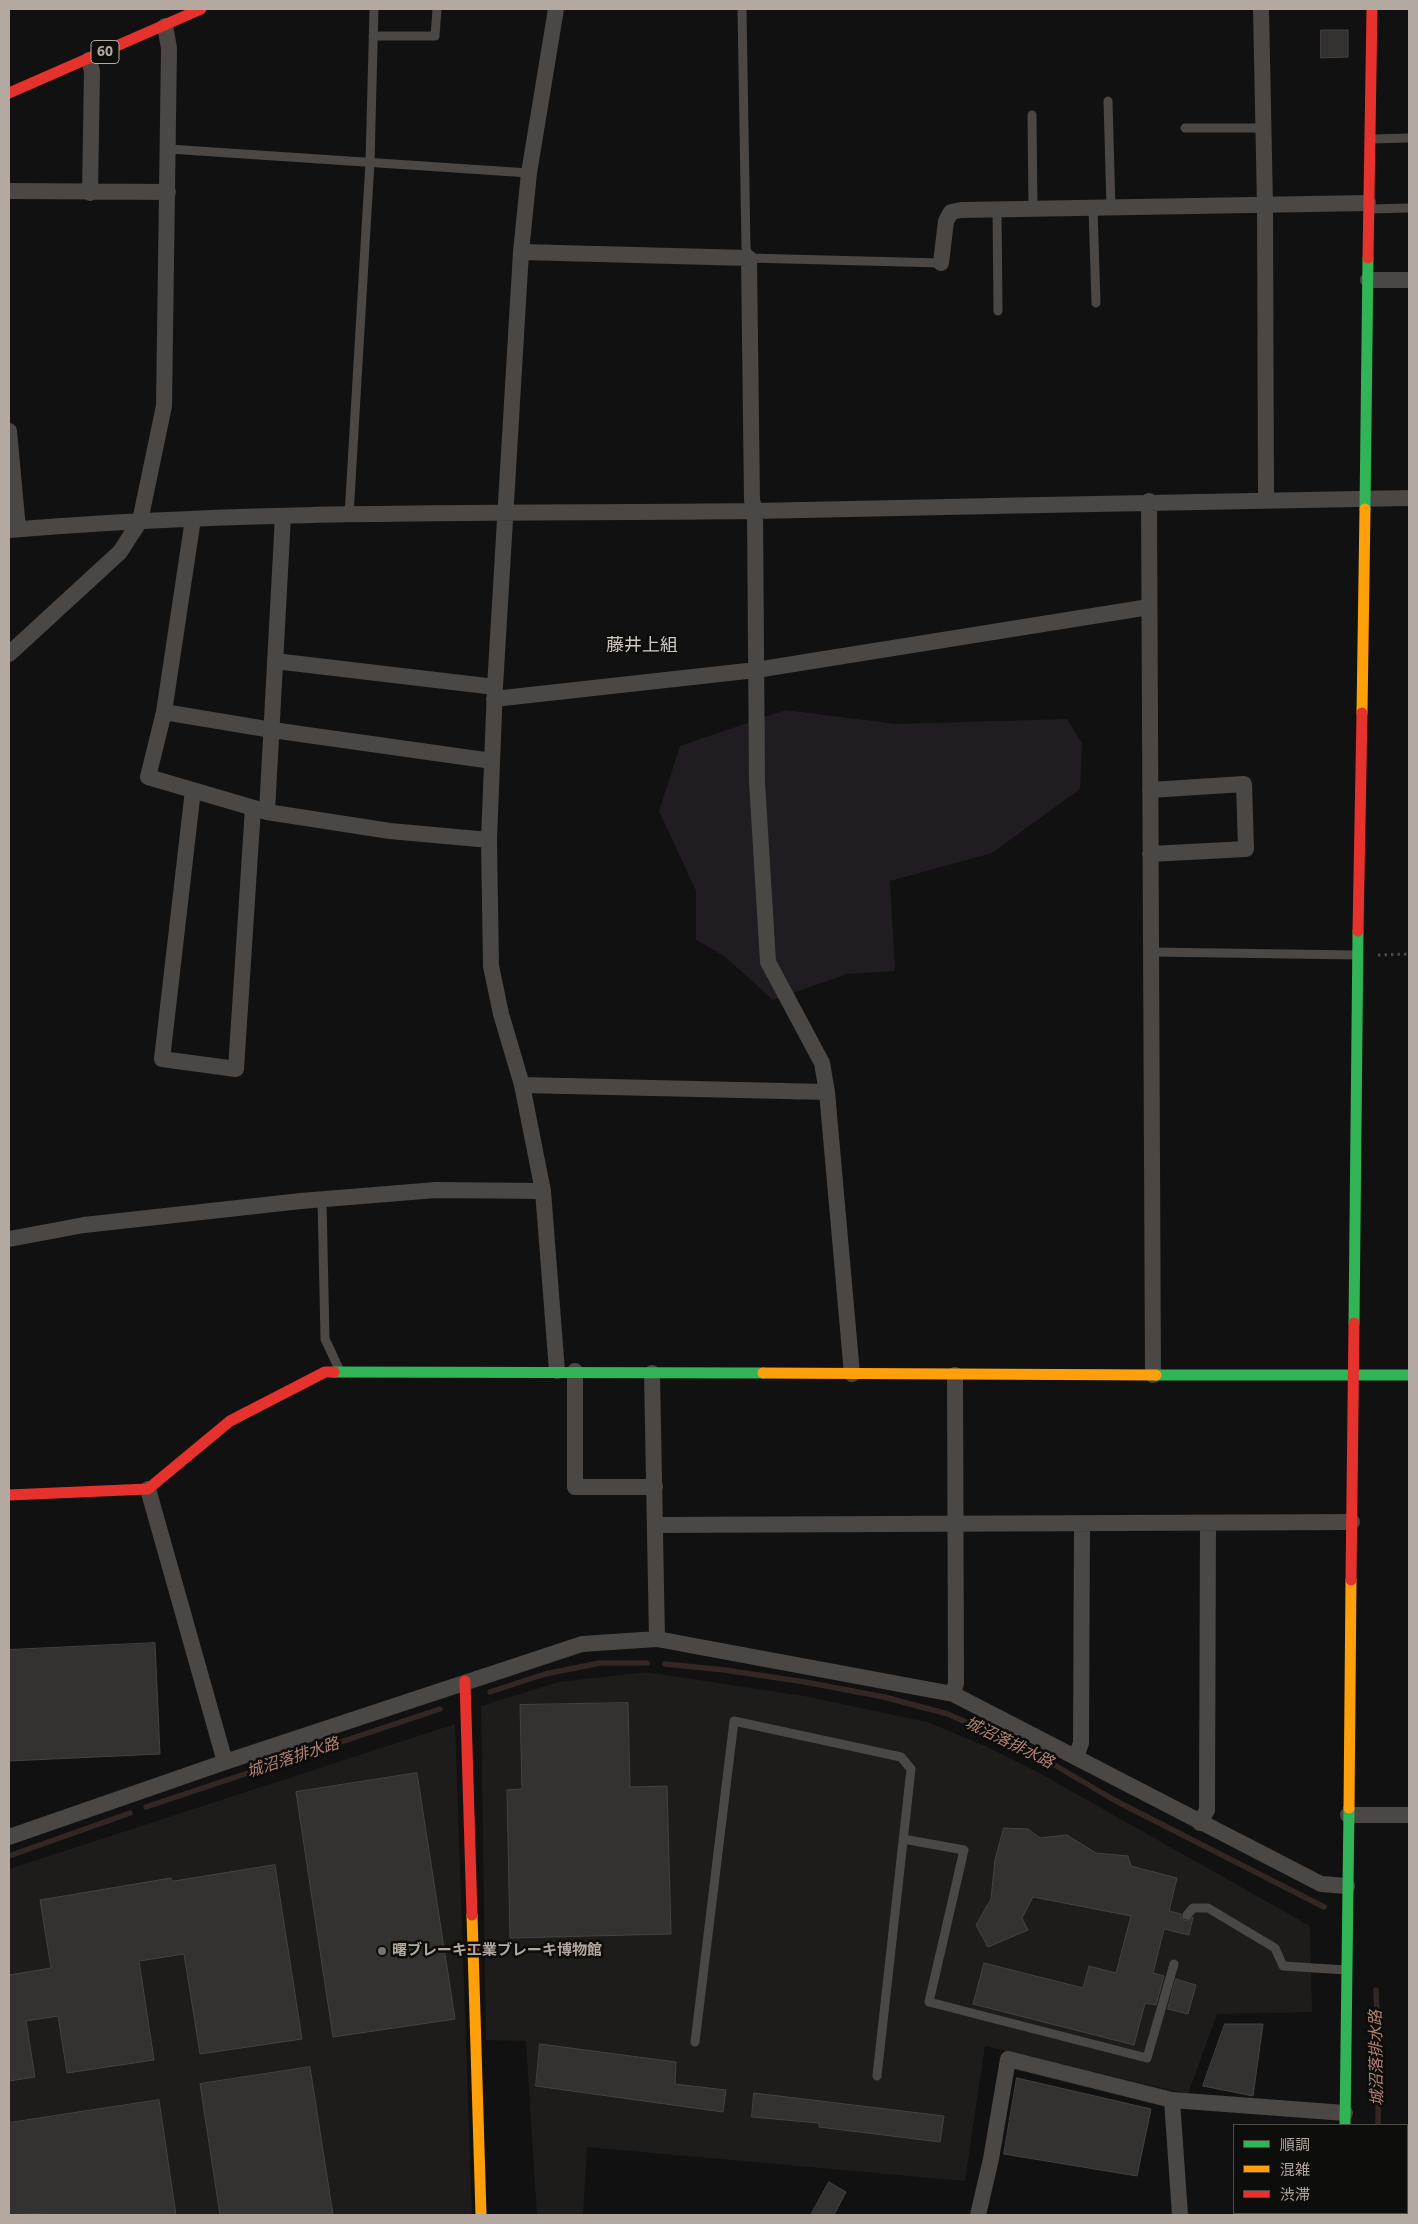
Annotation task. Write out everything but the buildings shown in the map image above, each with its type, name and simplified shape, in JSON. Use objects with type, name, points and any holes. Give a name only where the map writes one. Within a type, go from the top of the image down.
[{"type":"street","name":"60","points":[[9,93],[201,9]]},
{"type":"street","points":[[556,9],[529,173],[522,252],[504,512],[494,693],[489,840],[491,966],[501,1014],[522,1085],[543,1191],[556,1371]]},
{"type":"street","points":[[1261,9],[1265,205],[1266,499]]},
{"type":"street","points":[[978,2215],[992,2159],[1008,2059],[1172,2100],[1345,2119],[1352,1374],[1372,9]]},
{"type":"street","points":[[9,654],[120,552],[140,522],[164,406],[169,48],[165,26]]},
{"type":"street","points":[[88,60],[92,71],[90,192]]},
{"type":"street","points":[[9,191],[168,192]]},
{"type":"street","points":[[941,263],[946,221],[951,212],[961,210],[1265,205],[1368,206]]},
{"type":"street","points":[[522,252],[749,258],[752,500],[755,510],[757,782],[768,962],[822,1063],[827,1092],[852,1374]]},
{"type":"street","points":[[1368,280],[1409,280]]},
{"type":"street","points":[[9,432],[13,529],[283,516],[755,510],[1149,501],[1409,498]]},
{"type":"street","points":[[1149,501],[1153,1375]]},
{"type":"street","points":[[193,790],[162,1060],[236,1069],[260,810],[272,730],[283,516]]},
{"type":"street","points":[[193,519],[164,712],[148,777],[260,810],[390,831],[489,840]]},
{"type":"street","points":[[275,661],[494,693],[756,670],[1149,607]]},
{"type":"street","points":[[164,712],[272,730],[492,761]]},
{"type":"street","points":[[1150,790],[1244,784],[1246,849],[1150,854]]},
{"type":"street","points":[[522,1085],[827,1092]]},
{"type":"street","points":[[9,1239],[84,1225],[322,1200],[436,1190],[543,1191]]},
{"type":"street","points":[[9,1495],[148,1489],[230,1421],[325,1372],[575,1371],[955,1375],[1409,1375]]},
{"type":"street","points":[[575,1371],[575,1487],[655,1487]]},
{"type":"street","points":[[652,1373],[657,1639]]},
{"type":"street","points":[[952,1694],[956,1683],[955,1375]]},
{"type":"street","points":[[148,1489],[225,1762]]},
{"type":"street","points":[[656,1525],[955,1523],[1082,1525],[1352,1522]]},
{"type":"street","points":[[1200,1823],[1207,1810],[1208,1524]]},
{"type":"street","points":[[1076,1757],[1081,1743],[1082,1525]]},
{"type":"street","points":[[9,1838],[225,1762],[582,1644],[657,1639],[952,1694],[1321,1884],[1347,1886]]},
{"type":"street","points":[[466,1681],[481,2215]]},
{"type":"street","points":[[1348,1815],[1409,1816]]},
{"type":"street","points":[[1172,2100],[1180,2215]]},
{"type":"lane","points":[[349,515],[370,162],[374,9]]},
{"type":"lane","points":[[373,36],[435,36],[437,9]]},
{"type":"lane","points":[[742,9],[746,248],[749,258],[941,263]]},
{"type":"lane","points":[[1108,101],[1111,208]]},
{"type":"lane","points":[[1032,115],[1033,209]]},
{"type":"lane","points":[[1185,128],[1264,128]]},
{"type":"lane","points":[[1370,138],[1409,138]]},
{"type":"lane","points":[[168,149],[529,173]]},
{"type":"lane","points":[[1368,206],[1409,208]]},
{"type":"lane","points":[[1093,208],[1096,304]]},
{"type":"lane","points":[[997,209],[998,311]]},
{"type":"lane","points":[[1151,952],[1358,955]]},
{"type":"lane","points":[[322,1200],[325,1339],[340,1372]]},
{"type":"lane","points":[[695,2042],[734,1721],[901,1757],[911,1770],[877,2076]]},
{"type":"lane","points":[[903,1839],[964,1850],[929,2002],[1147,2058],[1174,1964]]},
{"type":"lane","points":[[1187,1915],[1193,1908],[1208,1908],[1275,1948],[1283,1966],[1346,1970]]},
{"type":"path","points":[[1358,955],[1409,954]]},
{"type":"shaded area","points":[[785,710],[897,724],[1067,719],[1082,743],[1080,789],[992,853],[890,881],[895,971],[847,974],[773,1000],[724,956],[696,940],[696,891],[659,811],[680,746]]},
{"type":"shaded area","points":[[646,1672],[804,1696],[927,1722],[983,1745],[1041,1774],[1310,1926],[1312,2012],[1217,2014],[1188,2094],[985,2046],[965,2181],[587,2147],[583,2215],[537,2215],[526,2041],[486,2040],[481,1706],[559,1682]]},
{"type":"shaded area","points":[[455,1724],[472,2215],[9,2215],[9,1869]]},
{"type":"waterway","name":"城沼落排水路","points":[[490,1692],[545,1674],[600,1663],[647,1663]]},
{"type":"waterway","name":"城沼落排水路","points":[[665,1664],[725,1670],[805,1682],[884,1697],[948,1714],[1039,1756],[1116,1801],[1324,1907]]},
{"type":"waterway","name":"城沼落排水路","points":[[146,1807],[440,1709]]},
{"type":"waterway","name":"城沼落排水路","points":[[9,1856],[130,1813]]},
{"type":"waterway","name":"城沼落排水路","points":[[1376,1990],[1379,2057],[1378,2124]]},
{"type":"traffic: fast","points":[[1365,509],[1368,258]]},
{"type":"traffic: fast","points":[[1354,1323],[1358,931]]},
{"type":"traffic: fast","points":[[334,1372],[763,1373]]},
{"type":"traffic: fast","points":[[1156,1375],[1409,1375]]},
{"type":"traffic: fast","points":[[1345,2124],[1349,1808]]},
{"type":"traffic: slow","points":[[1362,713],[1365,509]]},
{"type":"traffic: slow","points":[[763,1373],[1156,1375]]},
{"type":"traffic: slow","points":[[1349,1808],[1351,1580]]},
{"type":"traffic: slow","points":[[472,1915],[481,2215]]},
{"type":"traffic: jam","points":[[9,93],[201,9]]},
{"type":"traffic: jam","points":[[1368,258],[1372,9]]},
{"type":"traffic: jam","points":[[1358,931],[1362,713]]},
{"type":"traffic: jam","points":[[1351,1580],[1354,1323]]},
{"type":"traffic: jam","points":[[9,1495],[148,1489],[230,1421],[325,1372],[334,1372]]},
{"type":"traffic: jam","points":[[465,1681],[472,1915]]},
{"type":"place","name":"曙ブレーキ工業ブレーキ博物館","points":[[382,1951]]},
{"type":"district","name":"藤井上組","points":[[642,646]]}]
